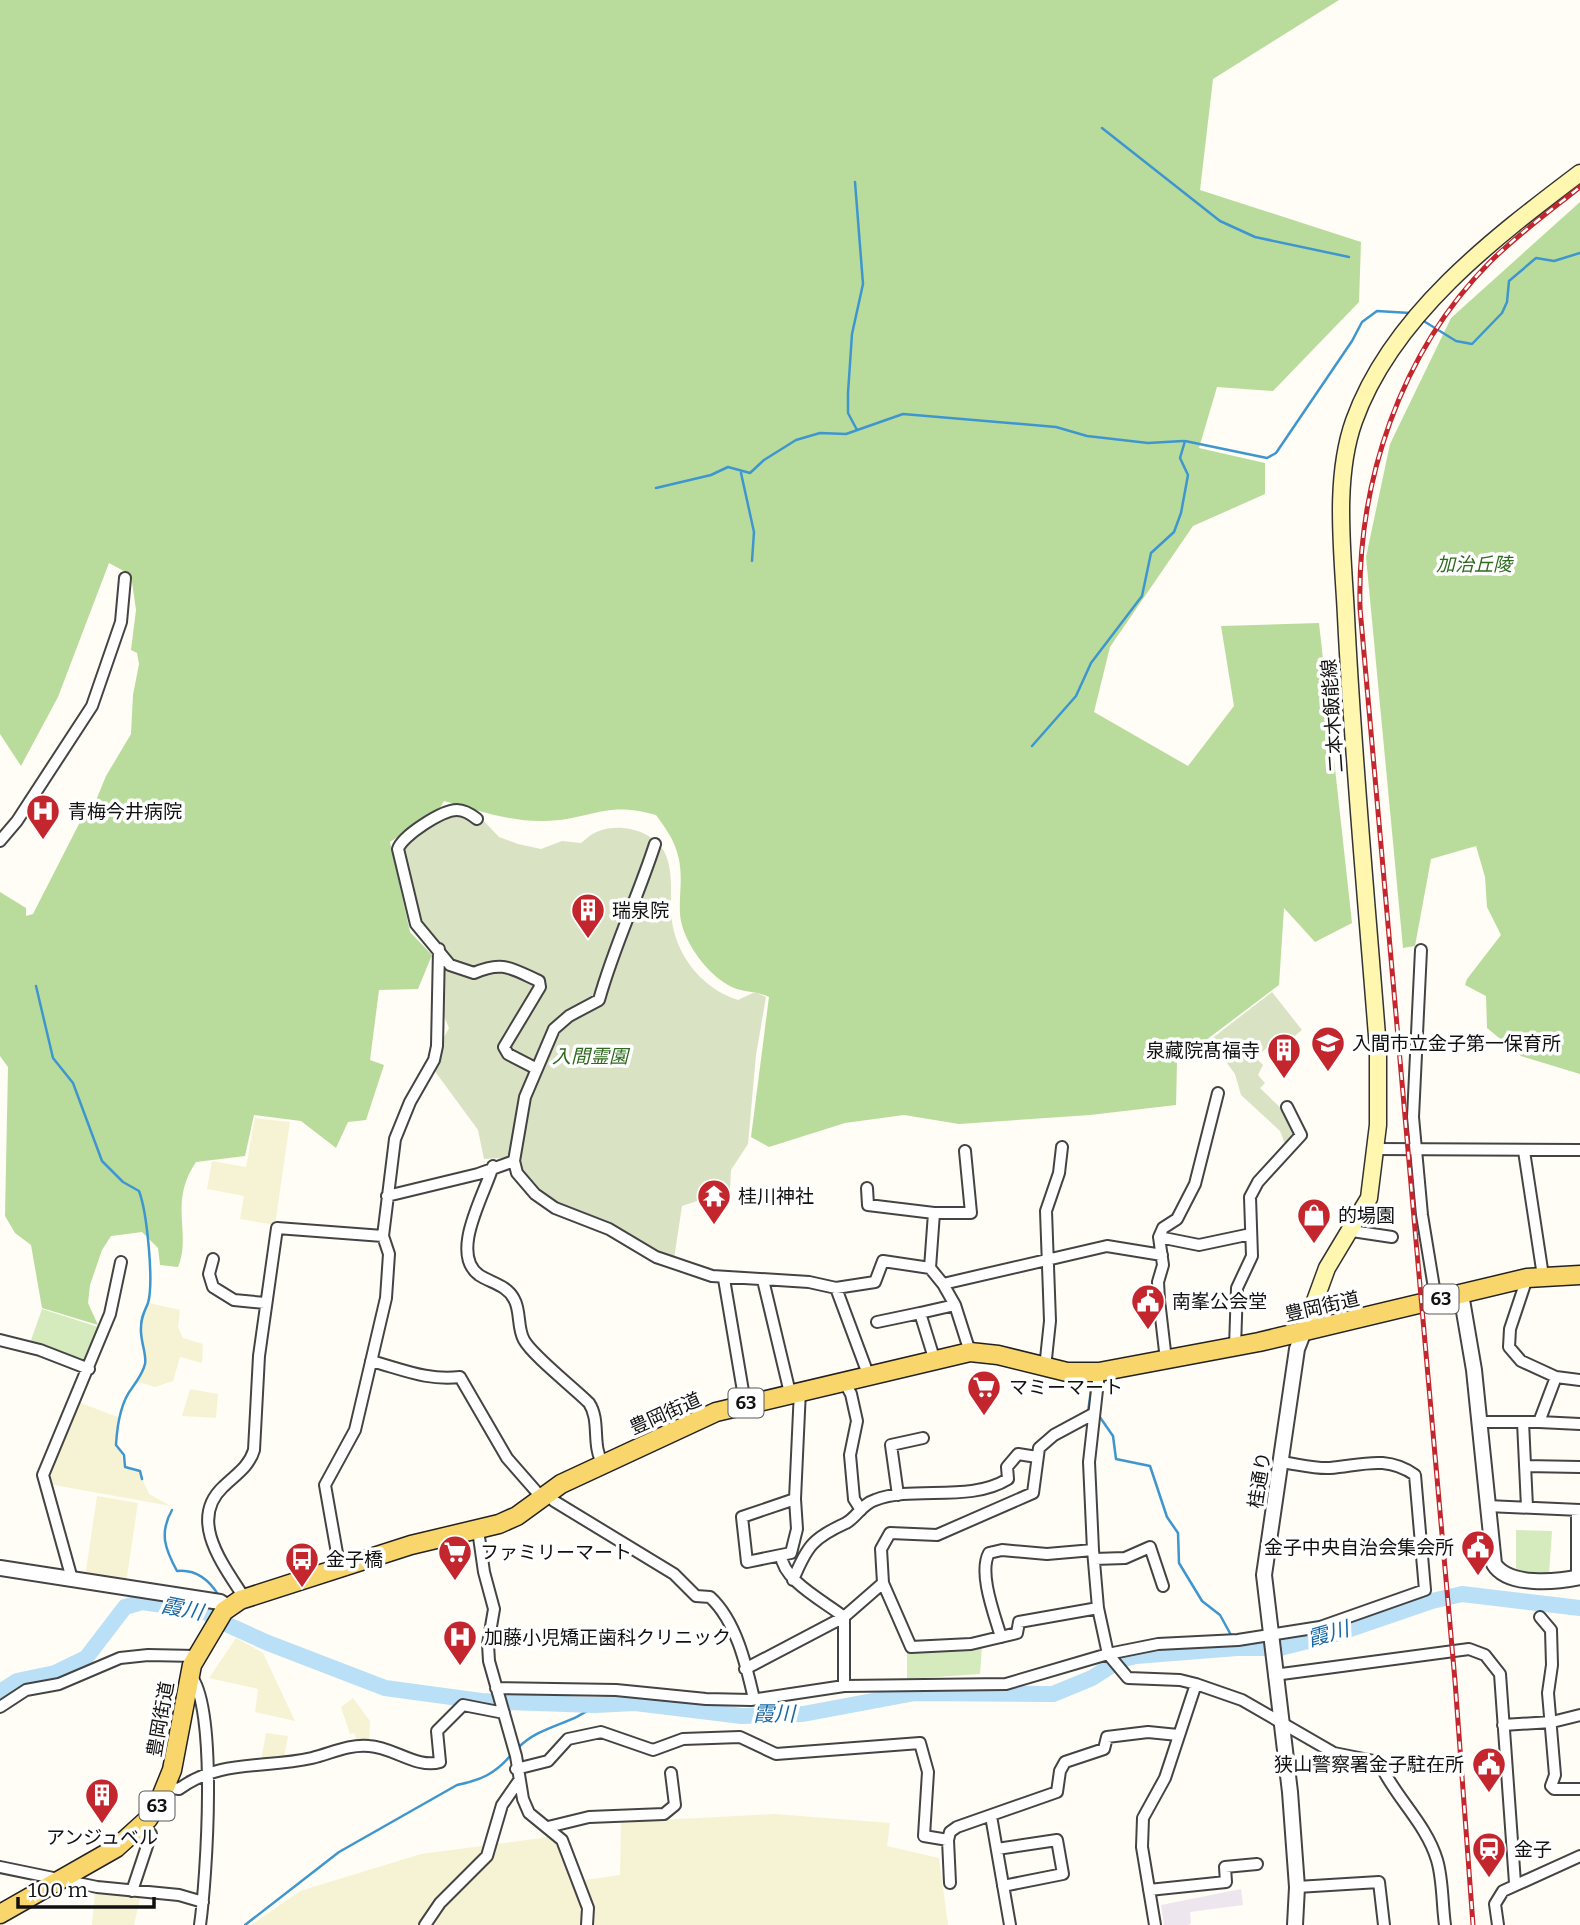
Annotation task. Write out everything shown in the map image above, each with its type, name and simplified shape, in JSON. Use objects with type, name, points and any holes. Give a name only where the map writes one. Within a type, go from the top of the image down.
[{"type":"main road","name":"二本木飯能線","points":[[1304,1331],[1327,1268],[1352,1231],[1369,1198],[1376,1149],[1378,1049],[1349,676],[1343,483],[1345,456],[1354,419],[1380,369],[1417,317],[1491,246],[1580,173]]},
{"type":"main road","name":"豊岡街道","points":[[0,1914],[116,1848],[143,1825],[166,1787],[174,1763],[189,1674],[196,1656],[227,1611],[411,1545],[478,1530],[517,1516],[545,1496],[603,1464],[716,1412],[934,1358],[970,1352],[998,1355],[1076,1373],[1100,1372],[1235,1347],[1535,1277],[1580,1275]]},
{"type":"street","points":[[0,841],[17,821],[92,706],[121,622],[125,579]]},
{"type":"street","points":[[477,820],[464,811],[448,812],[412,831],[398,846],[416,924],[450,965],[474,973],[487,967],[504,965],[539,981],[540,987],[504,1047],[508,1054],[537,1069]]},
{"type":"street","points":[[655,844],[636,903],[609,963],[599,1000],[569,1016],[554,1029],[525,1097],[514,1161],[522,1180],[542,1200],[610,1229],[656,1257],[724,1279],[808,1282],[836,1288],[875,1282],[883,1261],[930,1268],[955,1305],[970,1352]]},
{"type":"street","points":[[340,1570],[325,1485],[355,1430],[389,1278],[389,1254],[383,1236],[387,1196],[399,1125],[434,1060],[437,1046],[439,949]]},
{"type":"street","points":[[1420,950],[1420,992],[1414,1042],[1413,1117],[1429,1271],[1436,1300]]},
{"type":"street","points":[[1166,1360],[1159,1300],[1162,1255],[1159,1237],[1163,1228],[1177,1219],[1195,1184],[1218,1093]]},
{"type":"street","points":[[1235,1347],[1237,1288],[1252,1256],[1250,1197],[1258,1182],[1301,1135],[1287,1107]]},
{"type":"street","points":[[1045,1368],[1050,1321],[1050,1259],[1046,1211],[1059,1173],[1062,1147]]},
{"type":"street","points":[[1376,1149],[1580,1150]]},
{"type":"street","points":[[867,1188],[868,1205],[934,1213],[971,1213],[965,1151]]},
{"type":"street","points":[[1524,1151],[1535,1277],[1510,1329],[1509,1347],[1521,1361],[1556,1377],[1580,1380]]},
{"type":"street","points":[[387,1196],[478,1174],[493,1166],[514,1161]]},
{"type":"street","points":[[493,1166],[466,1247],[468,1262],[480,1276],[503,1287],[515,1299],[522,1338],[590,1403],[594,1410],[595,1439],[603,1464]]},
{"type":"street","points":[[930,1268],[934,1213]]},
{"type":"street","points":[[227,1611],[219,1555],[207,1519],[209,1507],[217,1493],[248,1464],[254,1450],[265,1303],[277,1228],[383,1236]]},
{"type":"street","points":[[1352,1231],[1392,1237]]},
{"type":"street","points":[[1159,1237],[1199,1245],[1251,1234]]},
{"type":"street","points":[[943,1284],[1107,1245],[1162,1255]]},
{"type":"street","points":[[213,1259],[209,1274],[213,1287],[234,1300],[265,1303]]},
{"type":"street","points":[[72,1579],[43,1475],[110,1314],[121,1262]]},
{"type":"street","points":[[724,1279],[745,1403]]},
{"type":"street","points":[[763,1280],[795,1392],[797,1529],[792,1553],[747,1562],[742,1517],[795,1499]]},
{"type":"street","points":[[836,1288],[868,1374]]},
{"type":"street","points":[[1461,1294],[1479,1422],[1491,1555],[1499,1572],[1524,1579],[1579,1577],[1578,1510],[1487,1506]]},
{"type":"street","points":[[877,1322],[955,1305]]},
{"type":"street","points":[[920,1313],[934,1358]]},
{"type":"street","name":"桂通り","points":[[1273,1668],[1264,1575],[1297,1349],[1304,1331]]},
{"type":"street","points":[[0,1340],[40,1350],[89,1369]]},
{"type":"street","points":[[371,1361],[404,1369],[419,1377],[460,1377],[507,1458],[545,1496],[674,1573],[696,1596],[710,1597],[730,1621],[754,1699]]},
{"type":"street","points":[[1100,1372],[1089,1462],[1098,1608],[1108,1654],[1124,1676],[1196,1684],[1242,1700],[1334,1753],[1379,1762],[1386,1779],[1411,1810],[1438,1860],[1445,1925]]},
{"type":"street","points":[[1539,1422],[1556,1377]]},
{"type":"street","points":[[843,1380],[851,1394],[857,1420],[850,1455],[854,1499],[860,1510]]},
{"type":"street","points":[[1094,1414],[1054,1435],[1039,1448],[1033,1493],[937,1535],[890,1533],[881,1549],[883,1583],[911,1647],[959,1645],[1001,1637],[1017,1633],[1019,1622],[1098,1608]]},
{"type":"street","points":[[1479,1422],[1580,1424]]},
{"type":"street","points":[[1523,1422],[1527,1507]]},
{"type":"street","points":[[898,1495],[891,1445],[923,1438]]},
{"type":"street","points":[[793,1580],[807,1549],[828,1529],[846,1523],[874,1500],[898,1495],[962,1492],[993,1485],[1008,1479],[1007,1467],[1018,1454],[1037,1457]]},
{"type":"street","points":[[496,1691],[616,1690],[706,1699],[754,1699],[844,1686],[1006,1684],[1108,1654],[1185,1641],[1233,1640],[1320,1628],[1425,1590],[1415,1475],[1390,1462],[1370,1461],[1327,1468],[1281,1462]]},
{"type":"street","points":[[1525,1466],[1580,1467]]},
{"type":"street","points":[[478,1530],[484,1572],[494,1609],[488,1644],[496,1691],[514,1750],[518,1782],[529,1813],[562,1840],[567,1850],[570,1869],[587,1908],[587,1925]]},
{"type":"street","points":[[1001,1637],[987,1590],[986,1559],[989,1553],[1002,1550],[1125,1558],[1150,1547],[1163,1586]]},
{"type":"street","points":[[781,1555],[782,1565],[793,1580],[844,1617]]},
{"type":"street","points":[[0,1567],[220,1602],[227,1611]]},
{"type":"street","points":[[746,1670],[844,1617],[883,1583]]},
{"type":"street","points":[[844,1617],[844,1686]]},
{"type":"street","points":[[1540,1617],[1551,1630],[1552,1665],[1548,1693],[1555,1776],[1551,1786],[1554,1789],[1580,1789]]},
{"type":"street","points":[[1295,1925],[1297,1887],[1290,1792],[1273,1668],[1469,1649],[1485,1655],[1500,1674],[1515,1883]]},
{"type":"street","points":[[0,1707],[26,1690],[70,1680],[120,1658],[148,1655],[196,1656]]},
{"type":"street","points":[[189,1674],[197,1686],[203,1708],[209,1835],[200,1925]]},
{"type":"street","points":[[1155,1925],[1142,1847],[1143,1818],[1165,1778],[1196,1684]]},
{"type":"street","points":[[166,1787],[178,1789],[205,1773],[311,1758],[358,1745],[384,1747],[429,1765],[440,1762],[437,1731],[463,1705],[503,1710]]},
{"type":"street","points":[[1503,1724],[1552,1722],[1580,1715]]},
{"type":"street","points":[[516,1769],[548,1761],[568,1739],[601,1732],[653,1750],[684,1739],[740,1737],[776,1754],[919,1743],[928,1772],[924,1836],[948,1840]]},
{"type":"street","points":[[950,1883],[948,1840],[950,1832],[957,1827],[1057,1792],[1060,1771],[1065,1762],[1104,1749],[1107,1737],[1148,1732],[1178,1735]]},
{"type":"street","points":[[548,1827],[589,1816],[664,1814],[675,1805],[671,1773]]},
{"type":"street","points":[[425,1925],[440,1903],[487,1856],[502,1805],[518,1782]]},
{"type":"street","points":[[991,1816],[1010,1925]]},
{"type":"street","points":[[132,1891],[151,1834],[143,1825]]},
{"type":"street","points":[[997,1849],[1057,1840],[1063,1874],[1003,1886]]},
{"type":"street","points":[[1498,1925],[1498,1897],[1515,1883],[1580,1856]]},
{"type":"street","points":[[1149,1890],[1226,1882],[1225,1867],[1257,1864]]},
{"type":"street","points":[[0,1867],[132,1891],[179,1895],[203,1902]]},
{"type":"street","points":[[1297,1887],[1379,1882],[1384,1925]]},
{"type":"shaded area","points":[[255,1118],[290,1122],[275,1225],[240,1219],[244,1196],[207,1189],[212,1161],[246,1167]]},
{"type":"shaded area","points":[[149,1303],[180,1310],[178,1327],[183,1338],[203,1344],[202,1363],[180,1357],[173,1381],[155,1387],[138,1382],[146,1365],[146,1352],[141,1345],[142,1314]]},
{"type":"shaded area","points":[[190,1389],[218,1394],[216,1418],[182,1416]]},
{"type":"shaded area","points":[[76,1401],[120,1418],[115,1445],[122,1455],[123,1468],[139,1471],[149,1494],[171,1506],[48,1484],[46,1475]]},
{"type":"shaded area","points":[[97,1496],[138,1503],[126,1583],[85,1577]]},
{"type":"shaded area","points":[[236,1638],[263,1653],[295,1721],[255,1712],[258,1689],[209,1678]]},
{"type":"shaded area","points":[[353,1698],[370,1721],[369,1742],[358,1742],[354,1733],[350,1734],[341,1707]]},
{"type":"shaded area","points":[[266,1733],[288,1736],[284,1758],[261,1761]]},
{"type":"shaded area","points":[[775,1814],[890,1823],[887,1846],[939,1858],[948,1925],[251,1925],[300,1891],[421,1854],[556,1836],[570,1882],[620,1875],[621,1822]]},
{"type":"shaded area","points":[[1241,1889],[1243,1905],[1190,1912],[1191,1923],[1188,1925],[1164,1925],[1161,1905]]},
{"type":"shaded area","points":[[95,1891],[141,1894],[134,1925],[92,1925]]},
{"type":"green space","points":[[0,0],[1339,0],[1213,79],[1200,190],[1361,242],[1359,302],[1273,391],[1217,387],[1199,448],[1265,463],[1265,494],[1193,526],[1110,647],[1094,712],[1188,766],[1234,706],[1221,626],[1319,623],[1352,923],[1315,942],[1284,908],[1279,985],[1177,1062],[1176,1105],[1090,1115],[959,1124],[904,1115],[845,1123],[769,1147],[751,1137],[769,997],[738,989],[720,980],[705,966],[693,949],[681,921],[677,852],[671,837],[656,815],[624,809],[560,820],[532,821],[494,815],[444,801],[438,811],[390,842],[410,932],[432,955],[418,989],[379,990],[370,1060],[384,1065],[366,1120],[348,1122],[336,1148],[301,1121],[254,1115],[245,1156],[196,1162],[188,1177],[183,1191],[183,1242],[178,1267],[160,1265],[158,1248],[142,1232],[111,1236],[102,1250],[90,1285],[88,1303],[98,1325],[42,1308],[31,1245],[15,1233],[5,1216],[8,1067],[0,1056],[0,892],[26,908],[26,916],[33,914],[83,816],[90,815],[106,776],[131,734],[133,695],[139,664],[137,653],[131,650],[136,610],[131,575],[109,563],[58,697],[21,766],[0,734]]},
{"type":"green space","name":"加治丘陵","points":[[1580,202],[1580,1074],[1521,1056],[1487,1028],[1486,996],[1465,985],[1501,935],[1487,907],[1485,877],[1476,846],[1431,859],[1415,946],[1403,948],[1366,557],[1390,444],[1451,318]]},
{"type":"green space","name":"入間霊園","points":[[444,812],[481,818],[499,837],[541,849],[562,841],[581,843],[594,833],[608,829],[629,829],[648,836],[663,849],[667,858],[675,936],[694,971],[714,988],[738,1000],[755,992],[766,997],[756,1055],[748,1144],[731,1170],[730,1190],[682,1206],[674,1259],[548,1200],[503,1158],[484,1159],[478,1130],[434,1070],[441,1053],[439,1046],[449,1028],[440,1007],[441,958],[413,926],[397,841]]},
{"type":"green space","points":[[1272,992],[1302,1030],[1290,1040],[1282,1033],[1256,1058],[1263,1065],[1258,1075],[1265,1083],[1260,1088],[1290,1117],[1296,1136],[1285,1144],[1280,1131],[1241,1095],[1235,1074],[1210,1040]]},
{"type":"green space","points":[[42,1309],[98,1327],[84,1363],[30,1343]]},
{"type":"green space","points":[[1516,1530],[1552,1531],[1549,1574],[1520,1574],[1516,1568]]},
{"type":"green space","points":[[982,1647],[980,1674],[907,1679],[907,1650],[948,1651]]},
{"type":"waterway","points":[[1102,128],[1220,221],[1255,237],[1349,257]]},
{"type":"waterway","points":[[855,182],[863,284],[852,334],[848,413],[857,430]]},
{"type":"waterway","points":[[1422,320],[1456,341],[1472,344],[1502,313],[1507,302],[1509,281],[1536,258],[1554,261],[1580,253]]},
{"type":"waterway","points":[[1032,746],[1076,696],[1091,663],[1142,596],[1151,553],[1174,532],[1181,513],[1188,475],[1180,458],[1185,441],[1267,458],[1276,453],[1362,322],[1377,311],[1410,313]]},
{"type":"waterway","points":[[656,488],[711,475],[728,467],[750,473],[764,460],[796,440],[820,433],[846,434],[903,414],[1056,427],[1087,436],[1148,443],[1183,441]]},
{"type":"waterway","points":[[741,473],[754,532],[752,561]]},
{"type":"waterway","points":[[36,986],[53,1058],[73,1083],[102,1161],[123,1182],[139,1191],[145,1214],[150,1280],[148,1303],[141,1324],[145,1364],[122,1407],[116,1445],[124,1455],[125,1467],[140,1471],[142,1479]]},
{"type":"waterway","points":[[1091,1412],[1088,1412],[1092,1383]]},
{"type":"waterway","points":[[1097,1413],[1113,1436],[1116,1459],[1150,1466],[1167,1517],[1178,1533],[1179,1563],[1202,1601],[1220,1615],[1231,1635]]},
{"type":"waterway","points":[[172,1510],[166,1526],[165,1541],[177,1571],[202,1577],[219,1596]]},
{"type":"waterway","name":"霞川","points":[[0,1692],[17,1681],[55,1673],[86,1658],[125,1607],[142,1602],[205,1611],[215,1619],[268,1643],[385,1688],[481,1701],[595,1705],[635,1703],[742,1716],[803,1714],[915,1693],[1053,1694],[1092,1678],[1120,1660],[1136,1656],[1237,1648],[1280,1648],[1336,1634],[1432,1601],[1462,1594],[1580,1608]]},
{"type":"waterway","name":"霞川","points":[[0,1684],[6,1688]]},
{"type":"waterway","points":[[518,1748],[536,1734],[576,1717],[595,1705]]},
{"type":"waterway","points":[[245,1925],[339,1852],[457,1785],[487,1775],[511,1755]]},
{"type":"railway","points":[[1473,1925],[1455,1681],[1360,608],[1361,561],[1366,514],[1376,467],[1390,422],[1431,337],[1458,298],[1490,262],[1580,187]]},
{"type":"place","name":"青梅今井病院","points":[[43,841]]},
{"type":"place","name":"瑞泉院","points":[[588,940]]},
{"type":"place","name":"入間市立金子第一保育所","points":[[1328,1073]]},
{"type":"place","name":"泉藏院髙福寺","points":[[1284,1080]]},
{"type":"place","name":"桂川神社","points":[[714,1226]]},
{"type":"place","name":"的場園","points":[[1314,1245]]},
{"type":"place","name":"南峯公会堂","points":[[1148,1331]]},
{"type":"place","name":"マミーマート","points":[[984,1417]]},
{"type":"place","name":"金子中央自治会集会所","points":[[1478,1577]]},
{"type":"place","name":"ファミリーマート","points":[[455,1582]]},
{"type":"place","name":"金子橋","points":[[302,1589]]},
{"type":"place","name":"加藤小児矯正歯科クリニック","points":[[460,1667]]},
{"type":"place","name":"狭山警察署金子駐在所","points":[[1489,1794]]},
{"type":"place","name":"アンジュベル","points":[[102,1825]]},
{"type":"place","name":"金子","points":[[1489,1879]]}]
